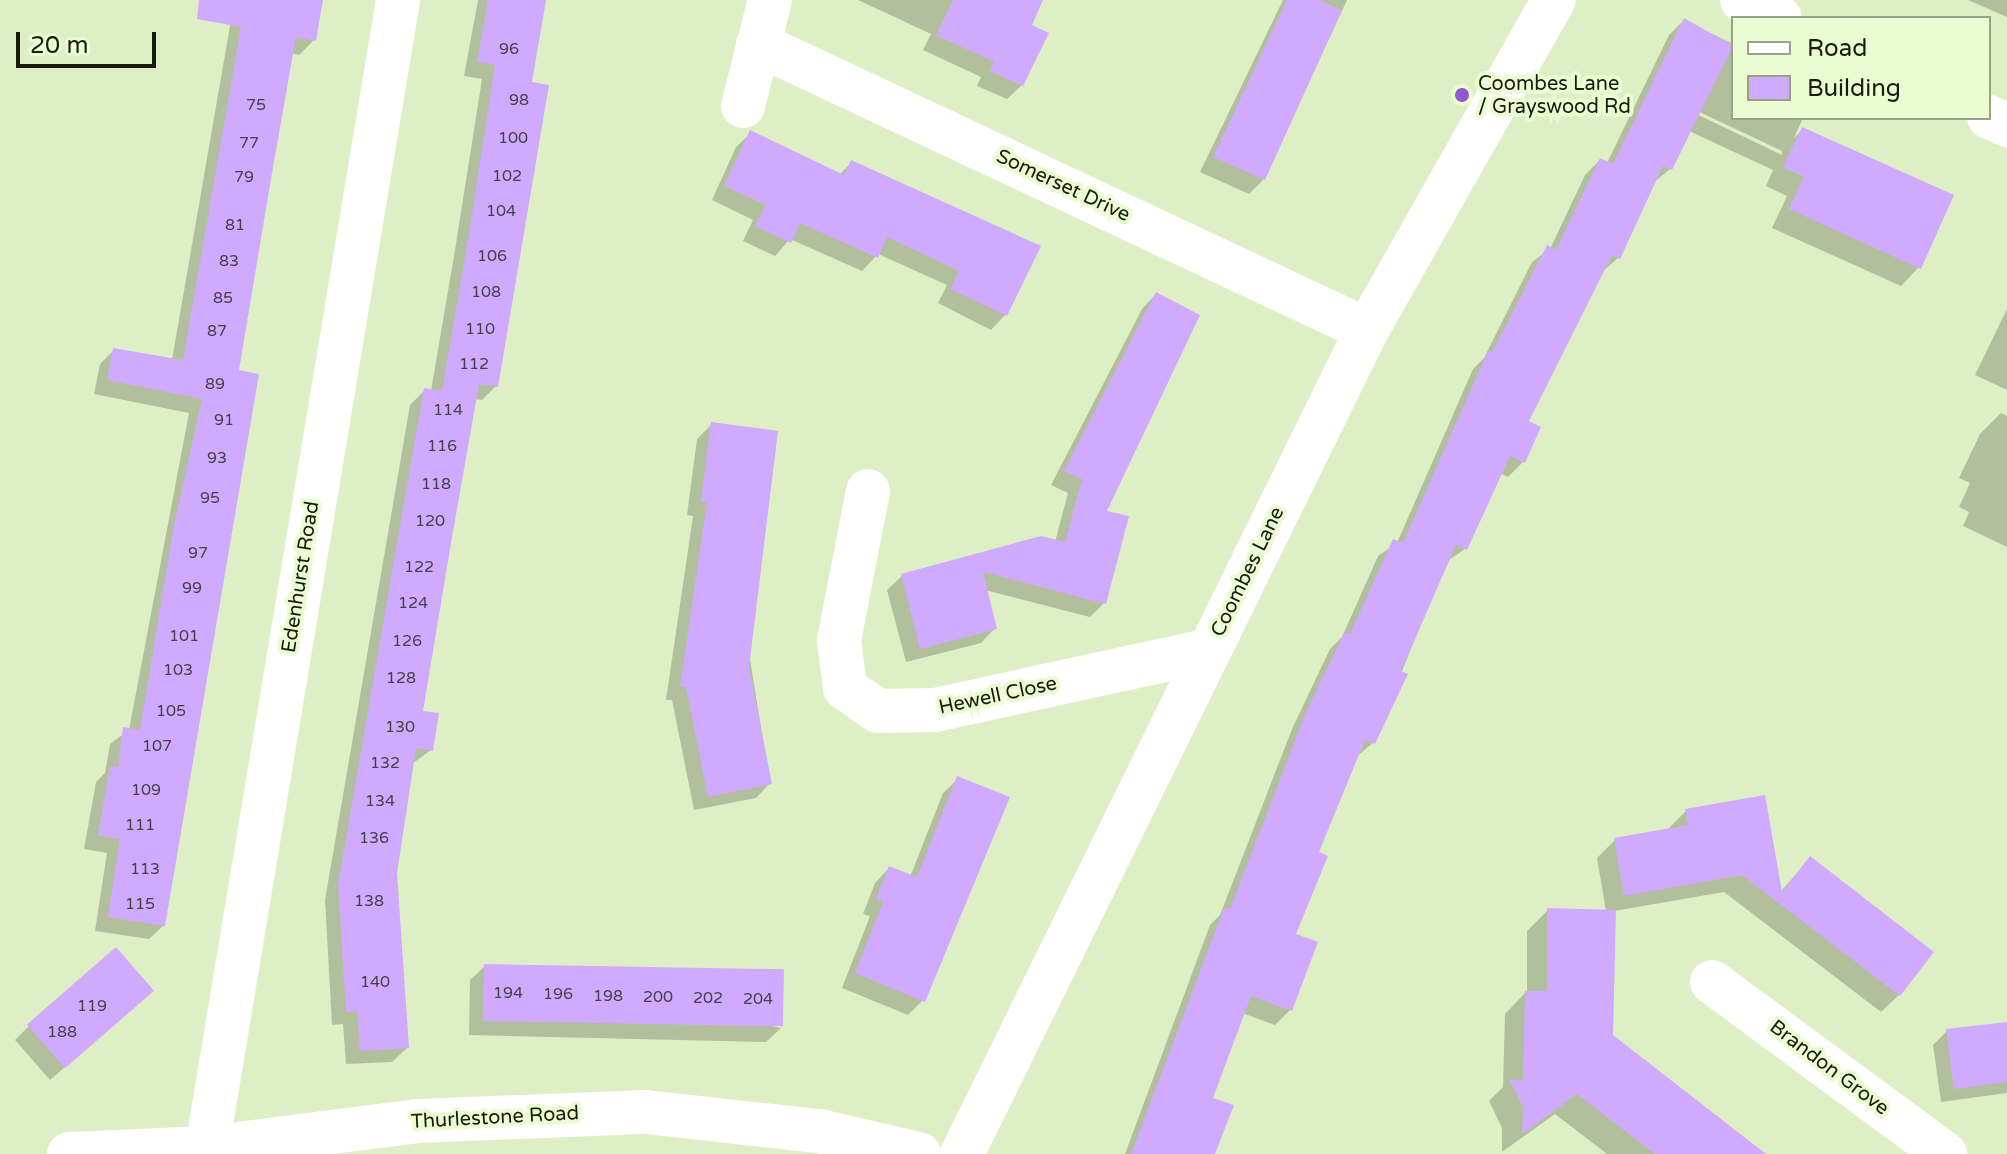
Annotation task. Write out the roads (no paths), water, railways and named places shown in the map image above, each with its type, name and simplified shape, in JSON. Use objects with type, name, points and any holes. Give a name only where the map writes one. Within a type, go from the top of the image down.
[{"type":"street","name":"Edenhurst Road","points":[[206,1151],[398,0]]},
{"type":"street","points":[[743,106],[770,0]]},
{"type":"street","name":"Coombes Lane","points":[[962,1154],[1367,330],[1554,0]]},
{"type":"street","points":[[1742,0],[1776,16]]},
{"type":"street","name":"Somerset Drive","points":[[758,44],[1367,330]]},
{"type":"street","name":"Hewell Close","points":[[868,491],[839,640],[845,688],[878,711],[935,710],[1210,650]]},
{"type":"street","name":"Brandon Grove","points":[[1712,982],[1945,1154]]},
{"type":"street","name":"Thurlestone Road","points":[[69,1154],[206,1151],[419,1121],[646,1112],[819,1131],[919,1154]]},
{"type":"place","name":"Coombes Lane / Grayswood Rd","points":[[1462,95]]}]
